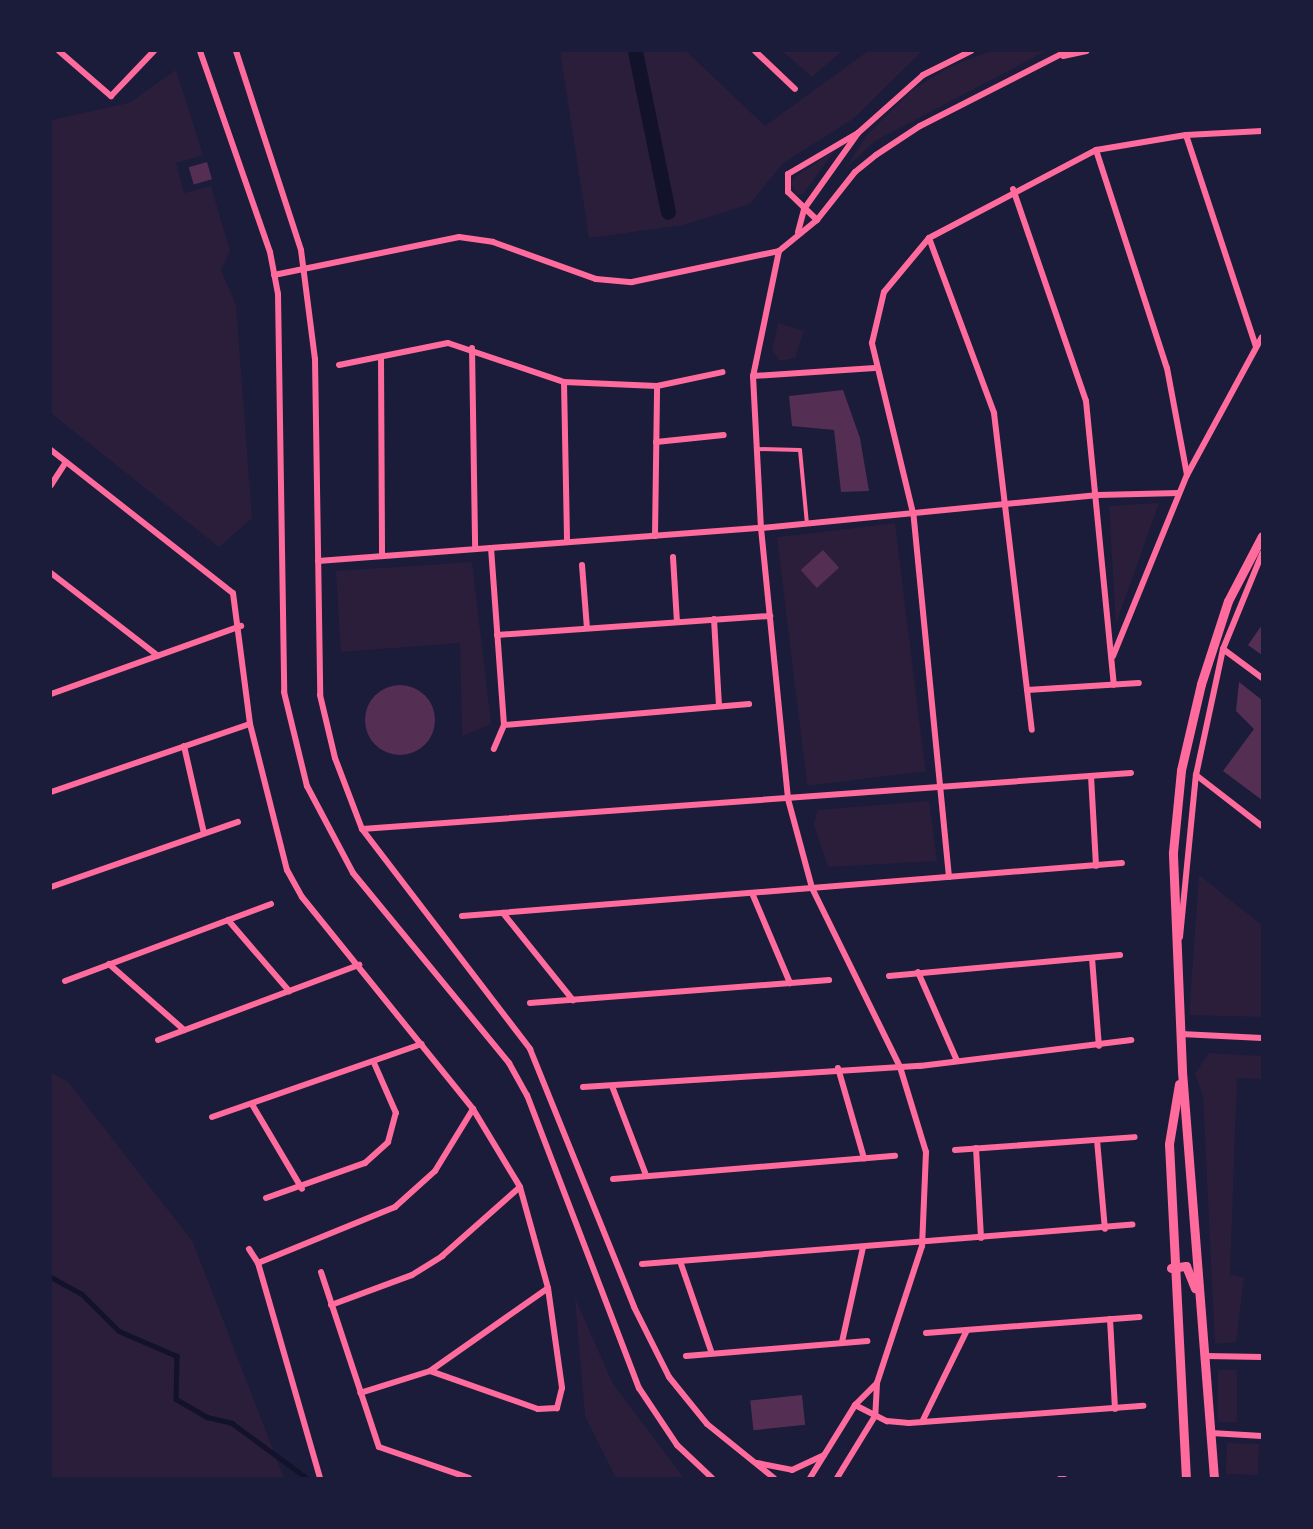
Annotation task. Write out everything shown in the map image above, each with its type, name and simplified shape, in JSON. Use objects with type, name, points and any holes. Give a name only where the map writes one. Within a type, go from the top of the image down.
[{"type":"street","points":[[59,51],[111,96],[154,51]]},
{"type":"street","points":[[200,51],[274,275],[282,369],[284,692],[307,786],[353,873],[509,1063],[527,1095],[639,1388],[677,1445],[712,1478]]},
{"type":"street","points":[[236,51],[304,268],[315,359],[320,694],[335,758],[362,829],[531,1049],[634,1307],[669,1377],[707,1424],[774,1478]]},
{"type":"street","points":[[755,51],[795,89]]},
{"type":"street","points":[[817,220],[788,192],[788,174],[858,133],[923,75],[971,51]]},
{"type":"street","points":[[274,275],[459,237],[493,242],[596,279],[632,282],[779,251],[798,232],[817,220],[855,172],[876,155],[920,126],[1067,51]]},
{"type":"street","points":[[1057,57],[1086,51]]},
{"type":"street","points":[[949,878],[913,513],[899,439],[875,368],[872,343],[884,292],[929,238],[1013,189],[1096,150],[1186,135],[1262,131]]},
{"type":"street","points":[[798,232],[804,209],[858,133]]},
{"type":"street","points":[[1186,135],[1256,347]]},
{"type":"street","points":[[1096,150],[1167,368],[1187,475]]},
{"type":"street","points":[[1013,189],[1086,401],[1098,495],[1114,685]]},
{"type":"street","points":[[929,238],[994,413],[1032,730]]},
{"type":"street","points":[[779,251],[753,376],[761,528],[788,799],[812,888],[900,1067],[926,1152],[922,1246],[877,1383],[875,1416],[837,1478]]},
{"type":"street","points":[[1112,660],[1187,475],[1262,337]]},
{"type":"street","points":[[339,365],[448,343],[472,348],[564,382],[657,386],[723,372]]},
{"type":"street","points":[[472,348],[475,549]]},
{"type":"street","points":[[381,357],[382,556]]},
{"type":"street","points":[[753,376],[875,368]]},
{"type":"street","points":[[564,382],[567,542]]},
{"type":"street","points":[[656,536],[657,386]]},
{"type":"street","points":[[656,442],[724,435]]},
{"type":"street","points":[[51,450],[234,593],[241,626],[250,724],[287,870],[302,897],[473,1109],[520,1187],[548,1288],[562,1389],[557,1408],[538,1408],[430,1371]]},
{"type":"street","points":[[51,485],[66,462]]},
{"type":"street","points":[[318,561],[761,528],[1098,495],[1179,494]]},
{"type":"street","points":[[1214,1478],[1182,1070],[1173,852],[1181,770],[1228,601],[1262,536]]},
{"type":"street","points":[[491,548],[504,724],[494,749]]},
{"type":"street","points":[[1177,964],[1197,775],[1223,649],[1262,555]]},
{"type":"street","points":[[673,557],[676,622]]},
{"type":"street","points":[[582,565],[587,628]]},
{"type":"street","points":[[51,573],[158,656]]},
{"type":"street","points":[[497,635],[770,616]]},
{"type":"street","points":[[714,620],[719,706]]},
{"type":"street","points":[[53,692],[241,626]]},
{"type":"street","points":[[1223,649],[1262,678]]},
{"type":"street","points":[[1027,690],[1139,683]]},
{"type":"street","points":[[504,724],[749,704]]},
{"type":"street","points":[[51,792],[250,724]]},
{"type":"street","points":[[184,747],[204,833]]},
{"type":"street","points":[[362,829],[1131,773]]},
{"type":"street","points":[[1197,775],[1262,826]]},
{"type":"street","points":[[1090,776],[1096,866]]},
{"type":"street","points":[[51,887],[238,822]]},
{"type":"street","points":[[462,916],[1122,863]]},
{"type":"street","points":[[752,893],[790,983]]},
{"type":"street","points":[[65,981],[272,904]]},
{"type":"street","points":[[503,913],[573,1000]]},
{"type":"street","points":[[228,920],[289,991]]},
{"type":"street","points":[[889,976],[1120,955]]},
{"type":"street","points":[[1092,958],[1099,1046]]},
{"type":"street","points":[[109,964],[184,1030]]},
{"type":"street","points":[[158,1040],[359,965]]},
{"type":"street","points":[[918,972],[957,1061]]},
{"type":"street","points":[[530,1003],[829,980]]},
{"type":"street","points":[[1181,1034],[1262,1038]]},
{"type":"street","points":[[583,1087],[837,1068],[900,1067],[1099,1046],[1131,1040]]},
{"type":"street","points":[[212,1117],[253,1106],[422,1044]]},
{"type":"street","points":[[267,1197],[302,1189],[365,1163],[392,1136],[396,1113],[374,1063]]},
{"type":"street","points":[[837,1068],[864,1158]]},
{"type":"street","points":[[1182,1070],[1169,1144],[1171,1268],[1186,1478]]},
{"type":"street","points":[[612,1086],[646,1175]]},
{"type":"street","points":[[253,1106],[302,1189]]},
{"type":"street","points":[[258,1263],[395,1207],[435,1172],[473,1109]]},
{"type":"street","points":[[955,1150],[1135,1137]]},
{"type":"street","points":[[1097,1140],[1105,1229]]},
{"type":"street","points":[[976,1148],[981,1238]]},
{"type":"street","points":[[613,1179],[895,1156]]},
{"type":"street","points":[[331,1305],[412,1275],[442,1256],[520,1187]]},
{"type":"street","points":[[642,1264],[862,1247],[922,1246],[981,1238],[1132,1226]]},
{"type":"street","points":[[842,1341],[862,1247]]},
{"type":"street","points":[[249,1249],[258,1263],[320,1478]]},
{"type":"street","points":[[680,1261],[711,1351]]},
{"type":"street","points":[[1171,1268],[1181,1264],[1189,1269],[1203,1331]]},
{"type":"street","points":[[321,1272],[379,1447],[469,1478]]},
{"type":"street","points":[[360,1393],[430,1371],[548,1288]]},
{"type":"street","points":[[926,1333],[1139,1317]]},
{"type":"street","points":[[1110,1319],[1115,1409]]},
{"type":"street","points":[[922,1422],[967,1330]]},
{"type":"street","points":[[686,1356],[711,1351],[867,1341]]},
{"type":"street","points":[[1206,1356],[1262,1357]]},
{"type":"street","points":[[810,1478],[855,1405],[877,1383]]},
{"type":"street","points":[[855,1405],[875,1416],[922,1422],[1143,1406]]},
{"type":"street","points":[[1211,1433],[1262,1436]]},
{"type":"street","points":[[755,1463],[792,1470],[825,1455]]},
{"type":"lane","points":[[757,449],[800,450],[807,524]]},
{"type":"lane","points":[[1059,1478],[1065,1478]]},
{"type":"shaded area","points":[[560,51],[686,51],[765,126],[868,51],[922,51],[853,119],[783,163],[750,204],[683,225],[589,238]]},
{"type":"shaded area","points":[[782,51],[840,51],[841,52],[812,77]]},
{"type":"shaded area","points":[[991,51],[1046,51],[875,141],[845,169],[868,134],[912,90],[951,66]]},
{"type":"shaded area","points":[[176,70],[203,155],[176,163],[184,193],[211,186],[230,251],[221,270],[236,305],[252,518],[219,547],[51,413],[51,120],[129,103]]},
{"type":"shaded area","points":[[835,150],[803,194],[796,195],[791,183],[795,177]]},
{"type":"shaded area","points":[[778,323],[804,331],[795,358],[780,361],[772,350]]},
{"type":"shaded area","points":[[1159,503],[1116,624],[1109,506]]},
{"type":"shaded area","points":[[895,523],[925,771],[807,786],[777,538]]},
{"type":"shaded area","points":[[472,562],[491,724],[462,736],[460,643],[341,652],[336,571]]},
{"type":"shaded area","points":[[929,801],[937,861],[828,867],[814,825],[817,810]]},
{"type":"shaded area","points":[[1199,875],[1262,925],[1262,1017],[1189,1015]]},
{"type":"shaded area","points":[[1209,1053],[1262,1056],[1262,1079],[1237,1078],[1230,1275],[1244,1277],[1236,1342],[1215,1344],[1203,1096],[1195,1074]]},
{"type":"shaded area","points":[[51,1072],[69,1083],[193,1242],[284,1478],[51,1478]]},
{"type":"shaded area","points":[[575,1298],[613,1384],[684,1478],[616,1478],[585,1416]]},
{"type":"shaded area","points":[[1218,1370],[1237,1370],[1237,1422],[1218,1422]]},
{"type":"shaded area","points":[[1227,1443],[1259,1444],[1258,1475],[1226,1474]]},
{"type":"building","points":[[207,162],[212,179],[194,185],[189,167]]},
{"type":"building","points":[[843,390],[860,438],[869,491],[841,492],[834,430],[792,426],[789,396]]},
{"type":"building","points":[[823,550],[839,568],[817,588],[801,570]]},
{"type":"building","points":[[1262,625],[1262,655],[1248,645]]},
{"type":"building","points":[[1239,682],[1262,700],[1262,800],[1223,771],[1254,729],[1236,711]]},
{"type":"building","points":[[400,685],[413,688],[425,695],[432,707],[435,720],[432,733],[425,745],[413,752],[400,755],[387,752],[375,745],[368,733],[365,720],[368,707],[375,695],[387,688]]},
{"type":"building","points":[[802,1395],[805,1425],[753,1430],[750,1400]]},
{"type":"waterway","points":[[635,51],[668,212]]},
{"type":"waterway","points":[[51,1277],[82,1294],[119,1331],[177,1356],[176,1399],[207,1417],[232,1423],[307,1478]]}]
